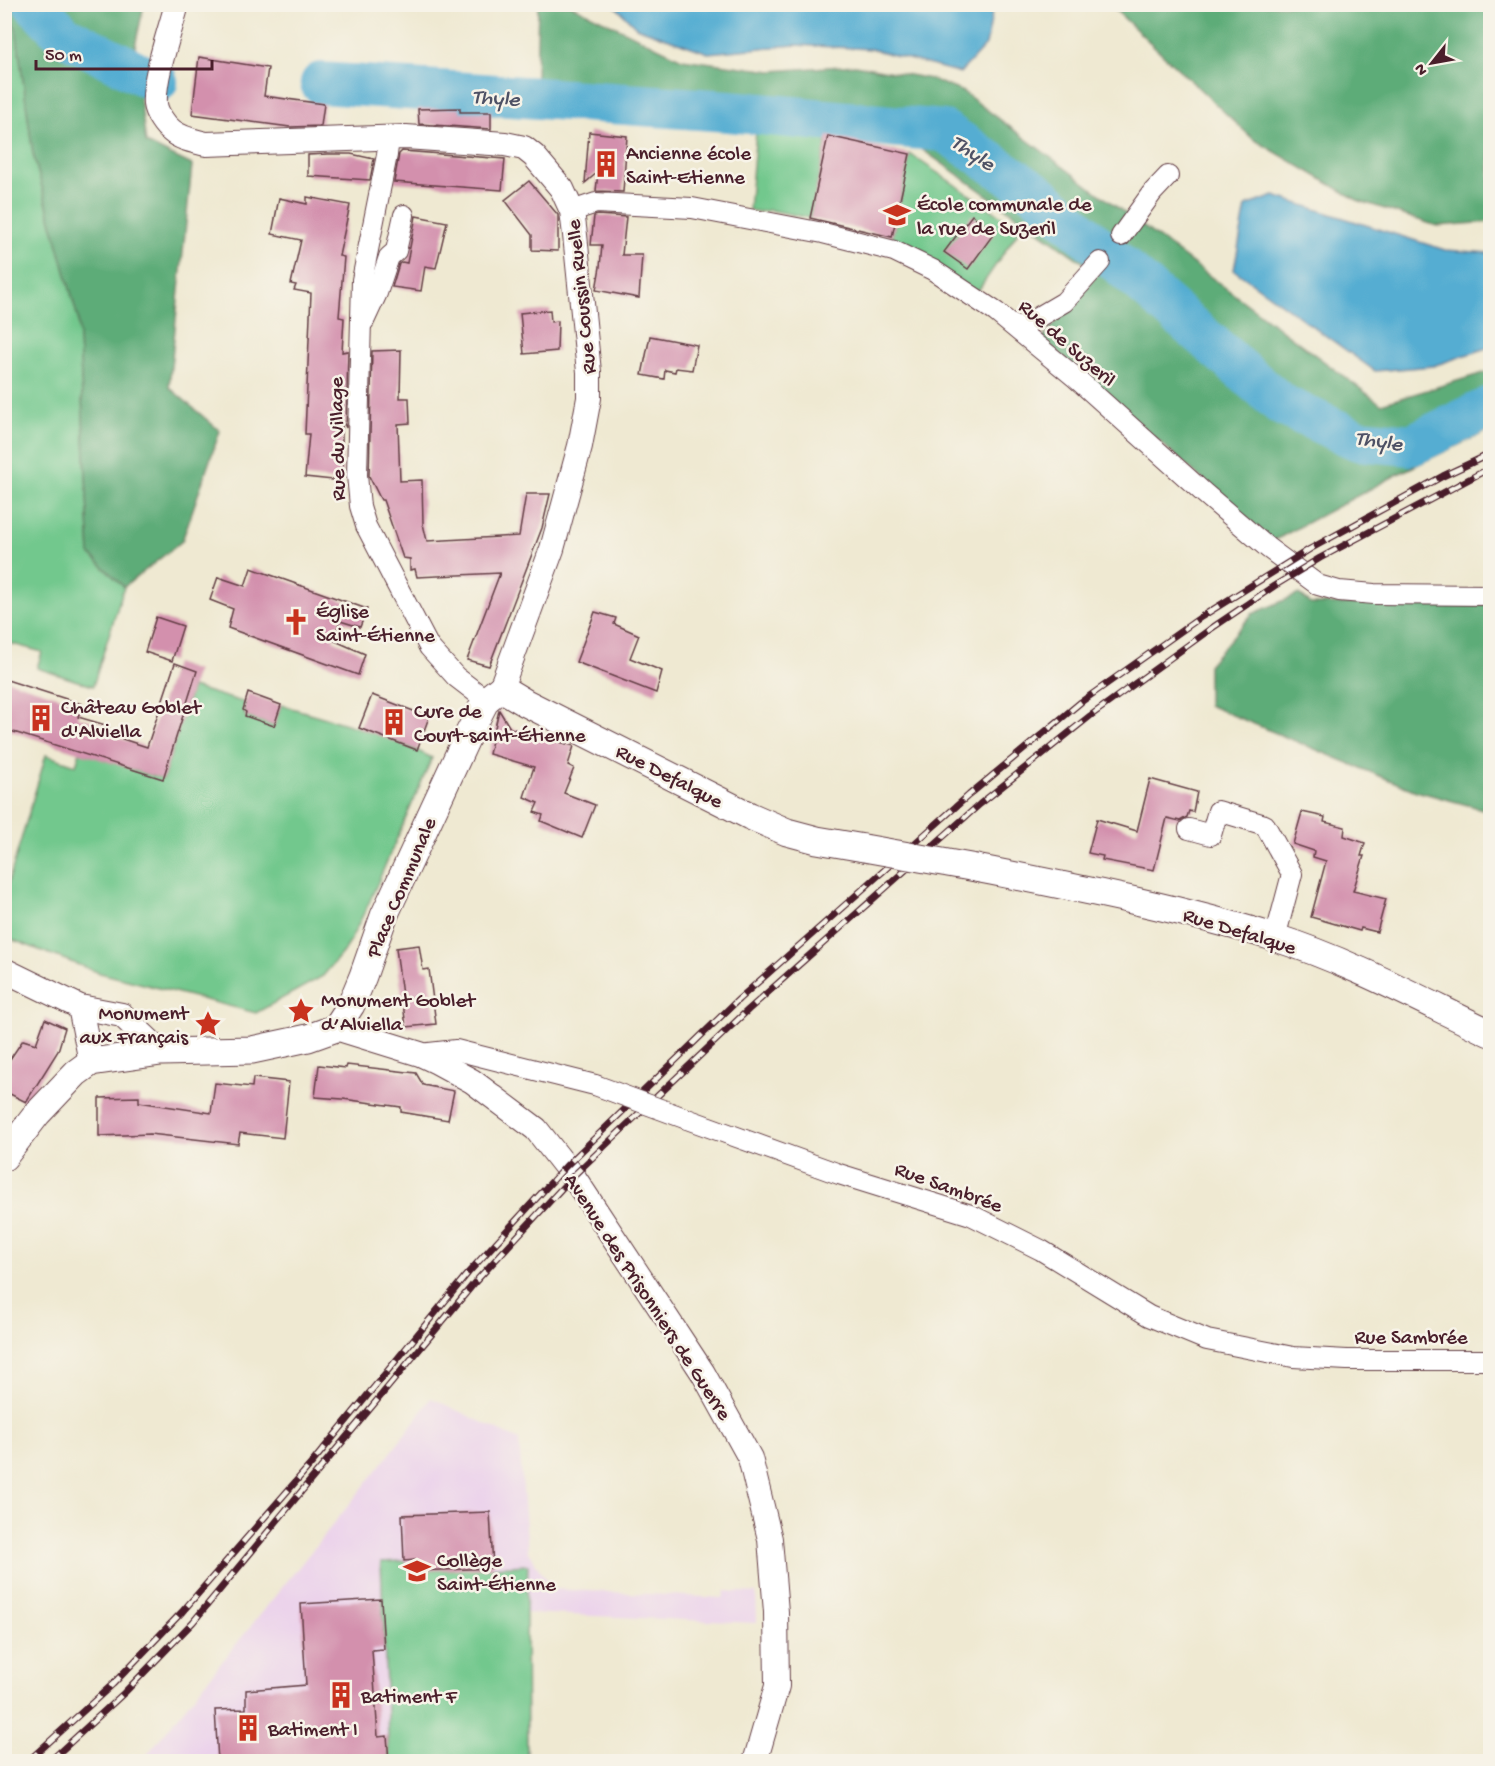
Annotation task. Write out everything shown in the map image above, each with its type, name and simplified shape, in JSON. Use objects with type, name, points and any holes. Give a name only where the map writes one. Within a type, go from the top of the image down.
[{"type":"main road","name":"Rue Defalque","points":[[493,694],[526,703],[750,816],[787,832],[1145,902],[1275,938],[1357,968],[1491,1033]]},
{"type":"main road","name":"Place Communale","points":[[336,1028],[351,1005],[384,916],[493,694]]},
{"type":"main road","points":[[4,1157],[37,1114],[76,1073],[91,1062],[161,1052],[252,1050],[308,1038],[336,1028]]},
{"type":"street","name":"Rue Coussin Ruelle","points":[[177,4],[159,74],[155,106],[162,120],[172,132],[183,138],[206,144],[406,137],[505,144],[524,148],[534,156],[562,189],[572,211],[588,362],[588,409],[552,549],[493,694]]},
{"type":"street","name":"Rue du Village","points":[[388,138],[387,155],[362,280],[357,475],[360,506],[366,526],[429,646],[456,677],[493,694]]},
{"type":"street","points":[[1121,236],[1168,176]]},
{"type":"street","name":"Rue de Suzeril","points":[[572,211],[596,203],[692,208],[824,233],[894,251],[933,270],[1018,329],[1204,494],[1268,548],[1318,585],[1340,591],[1374,594],[1491,596]]},
{"type":"street","points":[[360,329],[389,257],[396,251],[404,216]]},
{"type":"street","points":[[1018,329],[1064,302],[1100,262]]},
{"type":"street","points":[[1189,829],[1211,835],[1218,811],[1265,825],[1292,874],[1275,938]]},
{"type":"street","points":[[4,970],[80,1007],[122,1015],[161,1052]]},
{"type":"street","points":[[80,1007],[91,1062]]},
{"type":"street","name":"Avenue des Prisonniers de Guerre","points":[[336,1028],[420,1054],[481,1088],[536,1129],[558,1155],[703,1373],[750,1458],[770,1539],[776,1612],[777,1686],[755,1761]]},
{"type":"street","name":"Rue Sambrée","points":[[420,1054],[456,1050],[595,1085],[839,1174],[971,1215],[1041,1250],[1149,1316],[1207,1340],[1293,1357],[1347,1360],[1491,1360]]},
{"type":"shaded area","name":"Collège Saint-Étienne","points":[[431,1398],[519,1440],[528,1552],[552,1589],[723,1598],[725,1591],[756,1593],[757,1623],[526,1613],[528,1761],[141,1762],[394,1449]]},
{"type":"green space","points":[[5,4],[144,5],[134,51],[146,143],[192,165],[169,387],[220,431],[182,541],[124,587],[90,554],[78,318],[33,154],[16,28],[5,10]]},
{"type":"green space","points":[[538,5],[571,5],[682,59],[772,71],[855,65],[931,79],[963,92],[1381,404],[1490,371],[1490,430],[1400,473],[1273,541],[1042,339],[1098,273],[917,146],[802,121],[535,111]]},
{"type":"green space","points":[[1110,5],[1490,5],[1490,222],[1437,226],[1357,200],[1253,139]]},
{"type":"green space","points":[[4,10],[16,28],[33,154],[78,318],[90,554],[124,587],[93,686],[37,668],[42,652],[5,642]]},
{"type":"green space","points":[[756,132],[828,136],[810,218],[770,210],[759,212],[749,210]]},
{"type":"green space","points":[[910,154],[1020,229],[976,294],[892,237]]},
{"type":"green space","points":[[1299,594],[1311,604],[1490,604],[1490,811],[1416,791],[1208,705],[1208,665],[1252,614]]},
{"type":"green space","points":[[192,687],[246,703],[245,716],[274,726],[281,705],[377,734],[432,758],[368,905],[347,947],[323,976],[256,1013],[100,973],[5,937],[4,897],[46,755],[76,765],[80,752],[163,779]]},
{"type":"green space","points":[[404,1561],[416,1571],[528,1565],[527,1761],[389,1761],[381,1562]]},
{"type":"water","points":[[994,4],[986,45],[960,73],[871,49],[795,45],[708,53],[636,27],[614,5]]},
{"type":"water","points":[[1274,196],[1445,250],[1490,253],[1490,347],[1433,366],[1375,371],[1234,270],[1246,206]]},
{"type":"building","points":[[199,57],[268,68],[264,96],[324,104],[321,126],[290,127],[192,114]]},
{"type":"building","points":[[460,108],[460,112],[491,112],[491,129],[419,124],[418,109]]},
{"type":"building","name":"Ancienne école Saint-Etienne","points":[[589,132],[627,136],[623,192],[596,191],[598,172],[585,183]]},
{"type":"building","points":[[828,136],[910,154],[892,237],[810,218]]},
{"type":"building","points":[[402,151],[505,159],[502,190],[394,182],[399,154]]},
{"type":"building","points":[[351,154],[374,159],[370,180],[308,176],[308,155]]},
{"type":"building","points":[[529,181],[558,215],[558,251],[532,250],[532,235],[505,200]]},
{"type":"building","points":[[307,197],[350,205],[339,256],[344,257],[339,317],[344,318],[342,352],[348,351],[346,428],[342,420],[342,481],[305,477],[309,434],[305,434],[311,293],[294,290],[296,285],[291,284],[301,240],[272,234],[279,198],[307,204]]},
{"type":"building","points":[[972,215],[995,232],[968,269],[944,252]]},
{"type":"building","points":[[416,216],[447,222],[436,268],[425,266],[421,291],[392,287],[399,264],[407,263]]},
{"type":"building","points":[[594,216],[626,217],[622,255],[642,255],[639,298],[596,290],[602,245],[591,245]]},
{"type":"building","points":[[550,310],[551,322],[558,321],[557,351],[524,354],[520,313]]},
{"type":"building","points":[[650,336],[697,345],[692,370],[676,368],[675,372],[665,370],[664,379],[642,375]]},
{"type":"building","points":[[401,350],[400,398],[409,398],[410,423],[398,424],[400,481],[422,480],[423,524],[427,541],[519,536],[526,494],[550,494],[542,528],[489,666],[467,660],[500,573],[417,577],[415,569],[410,570],[410,559],[403,558],[383,500],[369,476],[372,351]]},
{"type":"building","name":"Église Saint-Étienne","points":[[251,568],[367,609],[360,627],[340,621],[333,640],[365,654],[358,675],[228,628],[233,609],[210,600],[218,577],[245,586]]},
{"type":"building","points":[[595,612],[616,618],[614,624],[639,635],[630,658],[662,671],[656,693],[576,662]]},
{"type":"building","points":[[156,617],[183,626],[172,661],[145,652]]},
{"type":"building","name":"Château Goblet d'Alviella","points":[[175,663],[197,671],[163,779],[4,729],[4,679],[82,704],[78,717],[109,726],[107,734],[147,747]]},
{"type":"building","points":[[248,693],[281,705],[274,726],[245,716],[246,712],[243,710]]},
{"type":"building","name":"Cure de Court-saint-Étienne","points":[[372,695],[429,717],[417,750],[359,728]]},
{"type":"building","points":[[499,710],[510,728],[574,746],[568,765],[574,768],[564,793],[595,805],[582,838],[541,821],[543,815],[534,812],[538,803],[524,797],[534,767],[489,754]]},
{"type":"building","points":[[1150,779],[1197,792],[1193,812],[1189,811],[1187,817],[1180,821],[1167,818],[1154,870],[1102,860],[1103,856],[1088,853],[1097,819],[1137,831]]},
{"type":"building","points":[[1302,812],[1325,817],[1324,822],[1345,827],[1344,836],[1365,843],[1361,856],[1364,856],[1353,891],[1386,899],[1377,932],[1361,928],[1360,931],[1311,917],[1326,861],[1313,857],[1314,851],[1293,844]]},
{"type":"building","points":[[419,945],[423,970],[429,969],[436,1024],[406,1027],[396,948]]},
{"type":"building","points":[[45,1019],[65,1028],[58,1051],[26,1102],[4,1091],[4,1068],[23,1040],[36,1044]]},
{"type":"building","points":[[319,1065],[346,1068],[347,1065],[416,1073],[423,1085],[454,1091],[448,1120],[401,1112],[401,1107],[315,1097]]},
{"type":"building","points":[[253,1078],[289,1082],[283,1138],[240,1133],[238,1144],[150,1134],[99,1136],[99,1098],[139,1097],[139,1102],[211,1113],[215,1083],[252,1087]]},
{"type":"building","points":[[490,1512],[493,1568],[415,1571],[415,1560],[404,1561],[402,1515]]},
{"type":"building","name":"Batiment F","points":[[381,1599],[384,1649],[372,1650],[378,1737],[387,1736],[389,1761],[218,1761],[215,1710],[246,1709],[246,1690],[306,1685],[301,1604]]},
{"type":"waterway","name":"Thyle","points":[[34,4],[64,35],[157,82]]},
{"type":"waterway","name":"Thyle","points":[[321,83],[728,111],[944,131],[1037,193],[1282,405],[1358,440],[1411,445],[1490,407]]},
{"type":"railway","points":[[27,1762],[113,1684],[182,1612],[311,1464],[468,1273],[566,1166],[739,999],[969,795],[1081,702],[1201,617],[1310,549],[1443,476],[1490,454]]},
{"type":"railway","points":[[49,1762],[124,1693],[193,1622],[476,1281],[573,1176],[748,1010],[980,804],[1090,716],[1274,586],[1320,558],[1490,468]]},
{"type":"place","name":"Ancienne école Saint-Etienne","points":[[606,164]]},
{"type":"place","name":"École communale de la rue de Suzeril","points":[[897,215]]},
{"type":"place","name":"Église Saint-Étienne","points":[[296,622]]},
{"type":"place","name":"Château Goblet d'Alviella","points":[[41,718]]},
{"type":"place","name":"Cure de Court-saint-Étienne","points":[[394,722]]},
{"type":"place","name":"Monument Goblet d’Alviella","points":[[301,1011]]},
{"type":"place","name":"Monument aux Français","points":[[208,1024]]},
{"type":"place","name":"Collège Saint-Étienne","points":[[417,1571]]},
{"type":"place","name":"Batiment F","points":[[341,1695]]},
{"type":"place","name":"Batiment I","points":[[248,1728]]}]
